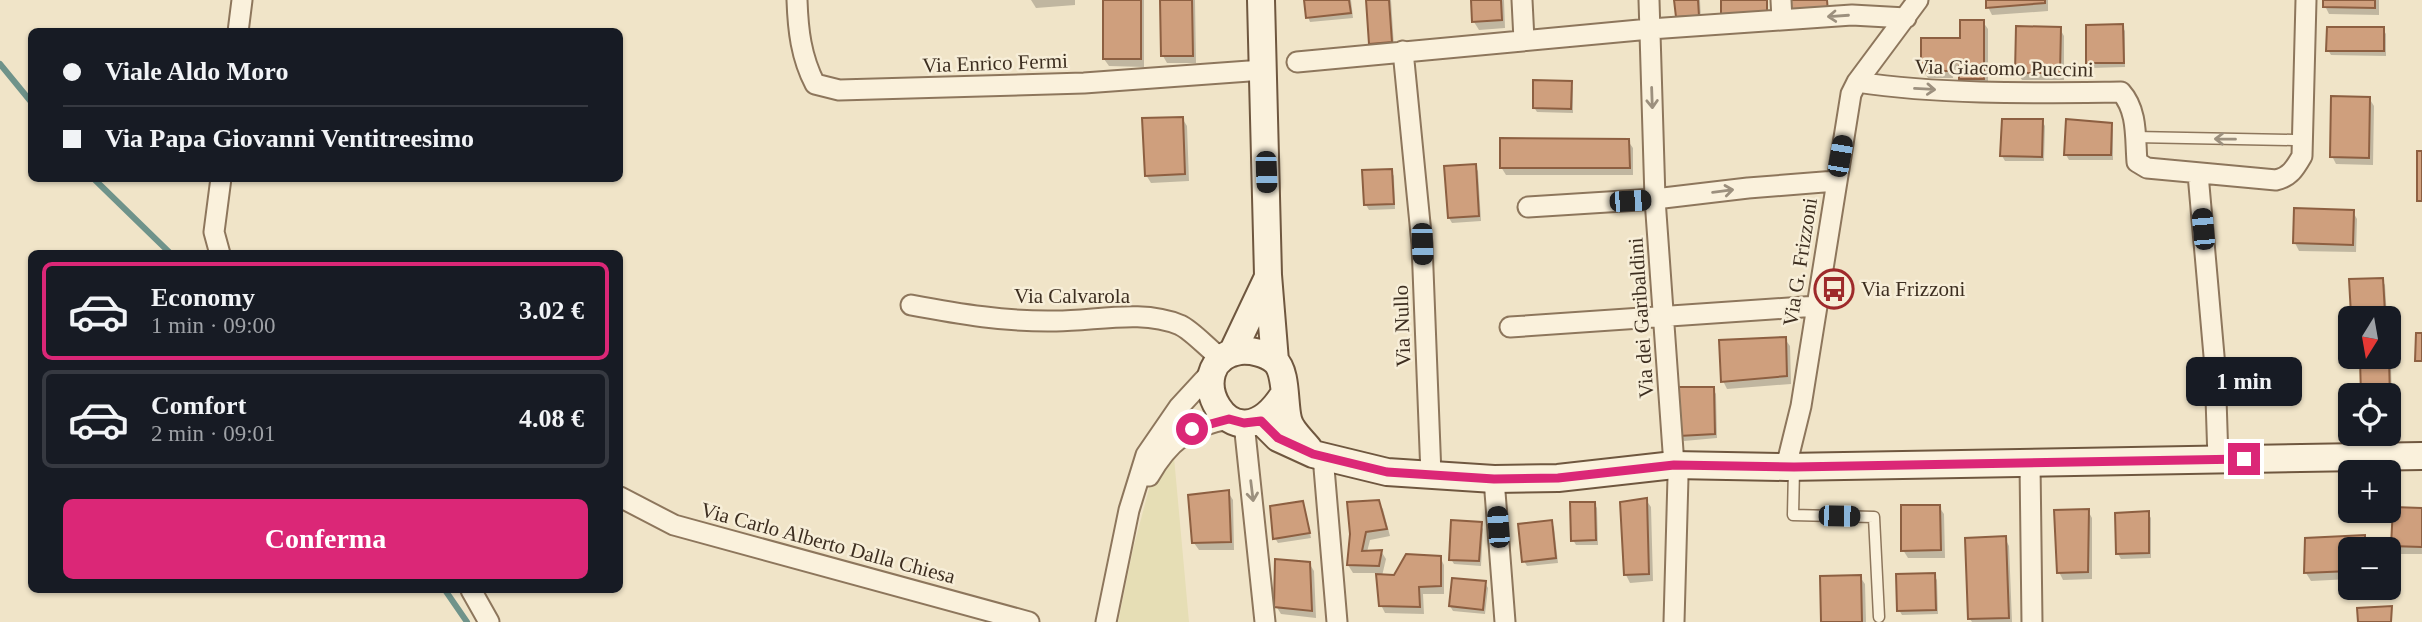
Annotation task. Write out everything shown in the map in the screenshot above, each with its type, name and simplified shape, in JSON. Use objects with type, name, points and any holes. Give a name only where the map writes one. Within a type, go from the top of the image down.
[{"type":"street","points":[[238,28],[242,0]]},
{"type":"street","name":"Via Enrico Fermi","points":[[797,0],[798,32],[806,66],[815,84],[839,90],[1084,83],[1263,70]]},
{"type":"street","points":[[1261,0],[1268,275],[1275,361],[1282,373],[1288,422],[1318,455],[1337,622]]},
{"type":"street","points":[[1522,0],[1524,40]]},
{"type":"street","name":"Via dei Garibaldini","points":[[1648,0],[1655,199],[1674,465],[1678,477],[1674,622]]},
{"type":"street","points":[[1781,0],[1782,20]]},
{"type":"street","name":"Via G. Frizzoni","points":[[1790,467],[1849,107],[1857,82],[1918,0]]},
{"type":"street","points":[[2218,460],[2215,367],[2198,174],[2276,180],[2286,178],[2295,169],[2302,156],[2297,140],[2306,0]]},
{"type":"street","points":[[1297,62],[1650,29],[1852,15],[1906,18]]},
{"type":"street","name":"Via Nullo","points":[[1403,51],[1422,244],[1431,475]]},
{"type":"street","name":"Via Giacomo Puccini","points":[[1857,82],[1895,88],[2015,93],[2121,92],[2130,102],[2137,162],[2147,168],[2198,174]]},
{"type":"street","points":[[1528,206],[1655,199],[1836,181]]},
{"type":"street","points":[[219,250],[214,232],[220,182]]},
{"type":"street","points":[[1268,275],[1210,383],[1212,397],[1219,411],[1318,455],[1387,472],[1494,479],[1558,478],[1674,465],[1790,467],[2422,456]]},
{"type":"street","name":"Via Calvarola","points":[[911,305],[996,319],[1057,321],[1120,317],[1160,320],[1182,326],[1223,360]]},
{"type":"street","points":[[1510,327],[1817,306]]},
{"type":"street","points":[[1106,622],[1129,510],[1146,455],[1178,407],[1223,360],[1253,350],[1275,361]]},
{"type":"street","points":[[1129,510],[1161,455],[1192,429],[1245,421],[1274,409],[1284,394]]},
{"type":"street","points":[[1245,421],[1265,622]]},
{"type":"street","points":[[2030,463],[2032,622]]},
{"type":"street","points":[[1494,479],[1505,622]]},
{"type":"street","name":"Via Carlo Alberto Dalla Chiesa","points":[[623,499],[674,525],[1029,622]]},
{"type":"street","points":[[473,593],[489,622]]},
{"type":"lane","points":[[2134,127],[2297,140]]},
{"type":"lane","points":[[1790,467],[1793,515],[1874,517],[1879,617]]},
{"type":"shaded area","points":[[1174,457],[1189,622],[1118,622],[1150,485]]},
{"type":"building","points":[[1103,0],[1141,0],[1141,59],[1103,59]]},
{"type":"building","points":[[1160,0],[1192,0],[1193,56],[1161,56]]},
{"type":"building","points":[[1304,0],[1349,0],[1351,13],[1306,18]]},
{"type":"building","points":[[1366,0],[1389,0],[1392,42],[1369,44]]},
{"type":"building","points":[[1471,0],[1501,0],[1502,20],[1472,22]]},
{"type":"building","points":[[1674,0],[1698,0],[1699,16],[1676,17]]},
{"type":"building","points":[[1721,0],[1767,0],[1767,13],[1721,14]]},
{"type":"building","points":[[1789,0],[1827,0],[1828,12],[1789,14]]},
{"type":"building","points":[[1986,0],[2045,0],[2045,3],[1986,8]]},
{"type":"building","points":[[2323,0],[2375,0],[2375,8],[2323,7]]},
{"type":"building","points":[[1960,20],[1984,20],[1984,79],[1959,79],[1959,63],[1950,63],[1950,71],[1921,71],[1921,38],[1960,38]]},
{"type":"building","points":[[2123,24],[2124,63],[2086,63],[2086,25]]},
{"type":"building","points":[[2016,26],[2061,27],[2060,73],[2015,73]]},
{"type":"building","points":[[2327,27],[2384,27],[2384,51],[2326,51]]},
{"type":"building","points":[[1533,80],[1572,81],[1571,109],[1533,108]]},
{"type":"building","points":[[2331,96],[2370,97],[2369,158],[2330,157]]},
{"type":"building","points":[[1183,117],[1185,174],[1145,176],[1142,118]]},
{"type":"building","points":[[2002,119],[2043,119],[2042,157],[2000,156]]},
{"type":"building","points":[[2066,119],[2112,123],[2111,155],[2064,155]]},
{"type":"building","points":[[1500,138],[1629,139],[1630,168],[1500,168]]},
{"type":"building","points":[[2417,151],[2422,151],[2422,201],[2417,201]]},
{"type":"building","points":[[1476,164],[1479,216],[1448,218],[1444,166]]},
{"type":"building","points":[[1392,169],[1394,204],[1364,205],[1362,170]]},
{"type":"building","points":[[2294,208],[2354,210],[2353,245],[2293,243]]},
{"type":"building","points":[[2383,278],[2385,306],[2350,306],[2349,279]]},
{"type":"building","points":[[2416,333],[2422,333],[2422,361],[2415,361]]},
{"type":"building","points":[[1786,337],[1787,376],[1721,382],[1719,340]]},
{"type":"building","points":[[2360,369],[2389,369],[2390,383],[2361,383]]},
{"type":"building","points":[[1679,387],[1714,387],[1715,434],[1679,436]]},
{"type":"building","points":[[1229,490],[1231,542],[1192,543],[1188,495]]},
{"type":"building","points":[[1647,498],[1649,574],[1624,575],[1620,502]]},
{"type":"building","points":[[1379,500],[1387,529],[1366,532],[1362,551],[1382,550],[1379,566],[1347,565],[1350,534],[1347,502]]},
{"type":"building","points":[[1303,501],[1310,533],[1273,539],[1270,506]]},
{"type":"building","points":[[1570,502],[1595,502],[1596,540],[1571,541]]},
{"type":"building","points":[[1901,505],[1940,505],[1941,550],[1901,551]]},
{"type":"building","points":[[2401,507],[2422,508],[2422,547],[2401,546],[2401,537],[2391,537],[2392,523],[2401,523]]},
{"type":"building","points":[[2089,509],[2088,572],[2057,573],[2054,510]]},
{"type":"building","points":[[2149,511],[2149,553],[2116,554],[2115,513]]},
{"type":"building","points":[[1451,520],[1482,522],[1479,561],[1449,560]]},
{"type":"building","points":[[1552,520],[1556,558],[1522,562],[1518,524]]},
{"type":"building","points":[[2365,535],[2338,537],[2338,572],[2304,573],[2305,538]]},
{"type":"building","points":[[2006,536],[2009,618],[1968,619],[1965,538]]},
{"type":"building","points":[[1406,554],[1441,556],[1441,586],[1419,587],[1420,607],[1379,606],[1376,574],[1394,575]]},
{"type":"building","points":[[1275,559],[1310,562],[1312,611],[1274,607]]},
{"type":"building","points":[[1935,573],[1936,610],[1897,611],[1896,574]]},
{"type":"building","points":[[1861,575],[1862,622],[1821,622],[1820,576]]},
{"type":"building","points":[[1452,578],[1486,581],[1483,610],[1449,606]]},
{"type":"building","points":[[2392,606],[2391,622],[2358,622],[2357,608]]},
{"type":"waterway","points":[[0,64],[28,98]]},
{"type":"waterway","points":[[97,182],[167,250]]},
{"type":"waterway","points":[[447,593],[467,622]]},
{"type":"place","name":"Via Frizzoni","points":[[1834,289]]},
{"type":"route","points":[[1192,429],[1229,419],[1244,423],[1261,421],[1278,438],[1313,454],[1387,472],[1494,479],[1558,478],[1674,465],[1794,467],[2244,459]]}]
